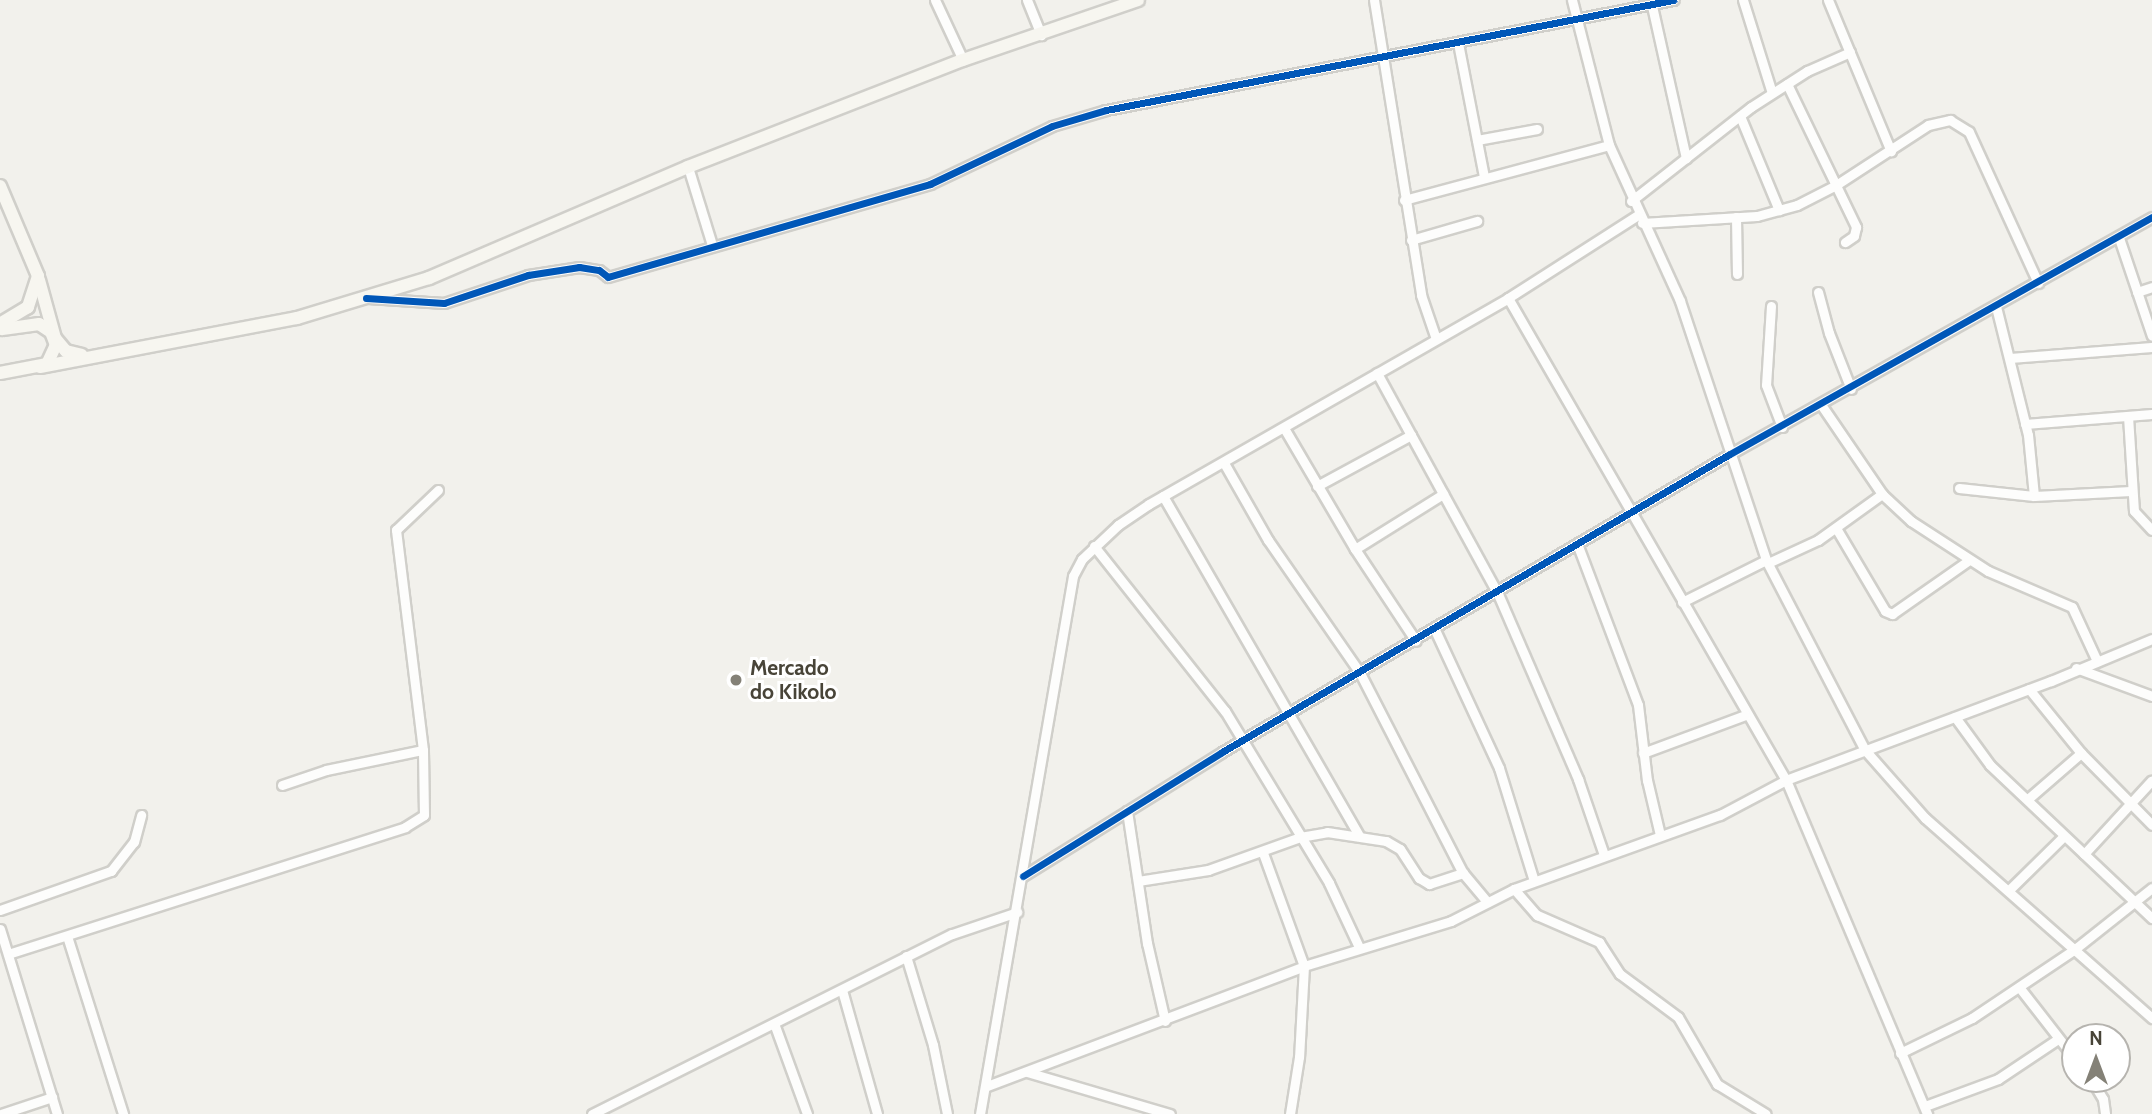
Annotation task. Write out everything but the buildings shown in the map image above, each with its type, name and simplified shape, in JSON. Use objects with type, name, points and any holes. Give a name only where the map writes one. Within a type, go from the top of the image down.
[{"type":"street","points":[[935,0],[963,60]]},
{"type":"street","points":[[1027,0],[1041,35]]},
{"type":"street","points":[[0,373],[298,318],[429,278],[688,167],[963,60],[1138,0]]},
{"type":"street","points":[[1374,0],[1380,57],[1411,240],[1421,295],[1435,336]]},
{"type":"street","points":[[1572,0],[1609,145],[1631,201],[1680,301],[1728,455],[1767,561],[1865,750],[1925,818],[2152,1018]]},
{"type":"street","points":[[366,298],[444,303],[528,275],[579,267],[600,270],[608,277],[930,184],[1052,126],[1097,113],[1577,21],[1673,0]]},
{"type":"street","points":[[1743,0],[1772,93]]},
{"type":"street","points":[[1828,0],[1891,151]]},
{"type":"street","points":[[1652,6],[1686,158]]},
{"type":"street","points":[[1458,43],[1484,177]]},
{"type":"street","points":[[1631,201],[1772,93],[1850,51]]},
{"type":"street","points":[[1787,83],[1856,227],[1854,236],[1845,242]]},
{"type":"street","points":[[1740,116],[1779,210]]},
{"type":"street","points":[[978,1113],[987,1086],[1073,576],[1094,546],[1163,496],[1640,219],[1736,216],[1779,210],[1836,185],[1940,120],[1960,122],[1979,151],[2038,283]]},
{"type":"street","points":[[1477,140],[1537,129]]},
{"type":"street","points":[[1404,200],[1609,145]]},
{"type":"street","points":[[688,167],[712,245]]},
{"type":"street","points":[[0,186],[38,276],[55,338],[55,353],[40,367]]},
{"type":"street","points":[[1736,216],[1737,274]]},
{"type":"street","points":[[1023,876],[1242,741],[1498,594],[1728,455],[1822,406],[2152,217]]},
{"type":"street","points":[[1411,240],[1477,221]]},
{"type":"street","points":[[2119,238],[2152,336]]},
{"type":"street","points":[[0,327],[28,307],[38,276]]},
{"type":"street","points":[[2137,292],[2152,287]]},
{"type":"street","points":[[1818,292],[1851,389]]},
{"type":"street","points":[[1508,298],[1634,511],[1745,715],[1786,780],[1926,1110],[1998,1079],[2058,1039]]},
{"type":"street","points":[[1771,306],[1766,385],[1782,427]]},
{"type":"street","points":[[1996,307],[2025,424],[2034,496]]},
{"type":"street","points":[[0,327],[39,324],[66,351],[86,356]]},
{"type":"street","points":[[2010,358],[2152,347]]},
{"type":"street","points":[[1377,373],[1498,594],[1578,779],[1604,855]]},
{"type":"street","points":[[1822,406],[1882,494],[1932,537],[1969,560],[2072,607],[2097,661]]},
{"type":"street","points":[[2025,424],[2152,414]]},
{"type":"street","points":[[2128,416],[2134,512],[2152,530]]},
{"type":"street","points":[[1284,428],[1355,549],[1416,641]]},
{"type":"street","points":[[1317,486],[1411,435]]},
{"type":"street","points":[[1224,463],[1268,540],[1360,673],[1463,873],[1487,902]]},
{"type":"street","points":[[1959,488],[2034,496],[2131,491]]},
{"type":"street","points":[[8,954],[412,824],[424,815],[427,805],[423,750],[396,530],[438,490]]},
{"type":"street","points":[[1355,549],[1443,494]]},
{"type":"street","points":[[1682,602],[1836,528],[1882,494]]},
{"type":"street","points":[[1163,496],[1286,716],[1359,835]]},
{"type":"street","points":[[1836,528],[1885,611],[1892,614],[1969,560]]},
{"type":"street","points":[[1094,546],[1196,672],[1242,741],[1329,883],[1359,947]]},
{"type":"street","points":[[1578,546],[1635,694],[1643,753],[1660,835]]},
{"type":"street","points":[[1435,630],[1499,768],[1534,881]]},
{"type":"street","points":[[987,1086],[1359,947],[1451,921],[1514,889],[1720,815],[1786,780],[2029,690],[2076,668],[2152,639]]},
{"type":"street","points":[[2076,668],[2152,696]]},
{"type":"street","points":[[2029,690],[2081,753],[2152,825]]},
{"type":"street","points":[[1643,753],[1745,715]]},
{"type":"street","points":[[1955,717],[1990,765],[2029,798],[2064,836],[2152,918]]},
{"type":"street","points":[[282,785],[326,770],[423,750]]},
{"type":"street","points":[[2029,798],[2081,753]]},
{"type":"street","points":[[2084,854],[2152,780]]},
{"type":"street","points":[[1127,811],[1165,1021]]},
{"type":"street","points":[[0,911],[111,871],[134,842],[141,815]]},
{"type":"street","points":[[1138,881],[1208,870],[1263,853],[1300,837],[1327,832],[1359,835],[1400,849],[1419,878],[1429,884],[1463,873]]},
{"type":"street","points":[[2009,890],[2064,836]]},
{"type":"street","points":[[1263,853],[1304,967],[1299,1057],[1290,1114]]},
{"type":"street","points":[[1900,1053],[1955,1029],[2075,949],[2152,888]]},
{"type":"street","points":[[1514,889],[1537,915],[1599,942],[1620,974],[1678,1017],[1695,1054],[1717,1084],[1766,1114]]},
{"type":"street","points":[[592,1114],[775,1026],[952,934],[1017,912]]},
{"type":"street","points":[[0,929],[57,1114]]},
{"type":"street","points":[[67,936],[123,1114]]},
{"type":"street","points":[[906,956],[933,1045],[947,1114]]},
{"type":"street","points":[[2019,987],[2061,1043]]},
{"type":"street","points":[[842,990],[877,1114]]},
{"type":"street","points":[[775,1026],[807,1114]]},
{"type":"street","points":[[1027,1072],[1170,1114]]},
{"type":"street","points":[[2099,1093],[2105,1114]]},
{"type":"street","points":[[1,1114],[52,1097]]},
{"type":"cycle path","points":[[366,298],[444,303],[528,275],[579,267],[599,270],[608,277],[930,184],[1052,126],[1106,110],[1673,0]]},
{"type":"cycle path","points":[[1023,876],[1222,752],[1728,455],[2152,217]]},
{"type":"place","name":"Mercado do Kikolo","points":[[736,680]]}]
